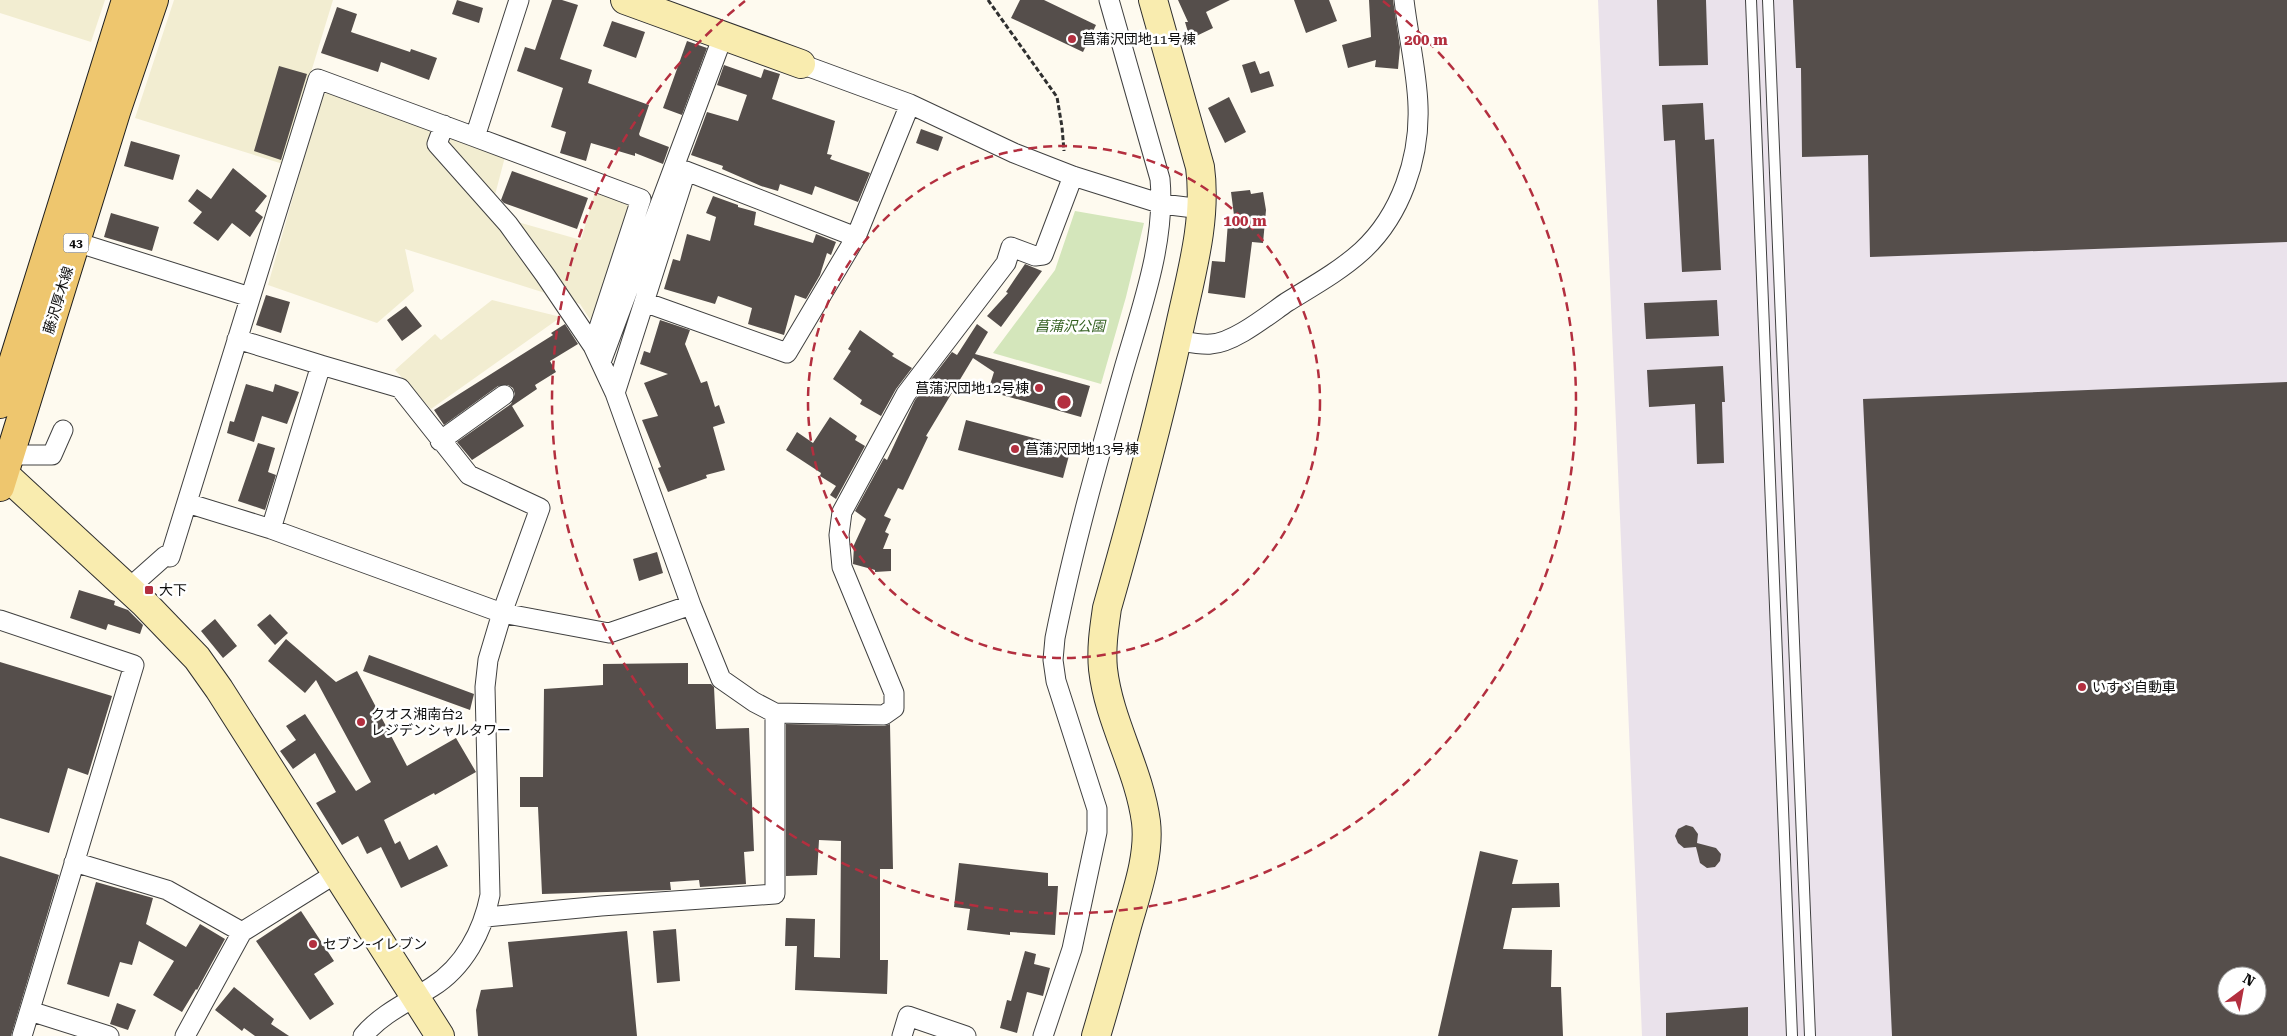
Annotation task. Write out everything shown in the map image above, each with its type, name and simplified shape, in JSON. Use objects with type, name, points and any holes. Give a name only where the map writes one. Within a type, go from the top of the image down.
[{"type":"main road","name":"藤沢厚木線","points":[[0,404],[126,0]]},
{"type":"main road","name":"藤沢厚木線","points":[[4,471],[116,112],[154,0]]},
{"type":"street","points":[[475,136],[519,0]]},
{"type":"street","points":[[625,0],[656,8],[723,36],[910,104],[1014,153],[1073,176],[1162,204],[1202,209]]},
{"type":"street","points":[[1043,1036],[1072,949],[1098,832],[1097,809],[1056,681],[1053,660],[1055,638],[1106,433],[1144,297],[1162,204],[1160,179],[1109,0]]},
{"type":"street","points":[[1096,1036],[1145,855],[1146,824],[1140,791],[1110,703],[1103,669],[1102,639],[1107,608],[1160,413],[1177,340],[1194,264],[1203,192],[1200,167],[1153,0]]},
{"type":"street","points":[[1177,340],[1212,344],[1240,332],[1349,261],[1363,250],[1385,224],[1399,202],[1416,144],[1418,106],[1404,0]]},
{"type":"street","points":[[597,354],[723,36]]},
{"type":"street","points":[[129,588],[165,556],[170,557],[318,79],[641,199],[597,354]]},
{"type":"street","points":[[644,302],[787,353],[856,237],[910,104]]},
{"type":"street","points":[[444,125],[437,144],[508,224],[545,275],[597,354],[615,393],[691,605],[721,680],[754,702],[775,712],[884,715],[894,708],[894,693],[842,567],[839,535],[842,512],[906,394],[1006,263],[1012,247],[1035,256],[1043,255],[1073,176]]},
{"type":"street","points":[[615,393],[686,171],[856,237]]},
{"type":"street","points":[[76,242],[250,297]]},
{"type":"street","points":[[237,339],[400,388],[469,475],[540,508],[502,613],[488,660],[485,687],[490,895],[486,917],[471,946],[452,969],[434,986],[391,1011],[363,1036]]},
{"type":"street","points":[[271,529],[320,365]]},
{"type":"street","points":[[440,440],[504,395]]},
{"type":"street","points":[[63,430],[52,455],[4,471],[129,588],[197,658],[219,689],[335,874],[440,1036]]},
{"type":"street","points":[[186,503],[271,529],[502,613],[609,633],[691,605]]},
{"type":"street","points":[[0,620],[134,665],[22,1036]]},
{"type":"street","points":[[486,917],[601,906],[775,894],[775,712]]},
{"type":"street","points":[[74,862],[167,890],[242,932]]},
{"type":"street","points":[[185,1036],[242,932],[335,874]]},
{"type":"street","points":[[30,1011],[108,1036]]},
{"type":"street","points":[[902,1036],[908,1016],[966,1036]]},
{"type":"lane","points":[[1751,0],[1792,1036]]},
{"type":"lane","points":[[1768,0],[1810,1036]]},
{"type":"path","points":[[988,0],[1057,97],[1064,151]]},
{"type":"shaded area","points":[[0,0],[105,0],[91,42],[0,13]]},
{"type":"shaded area","points":[[174,0],[333,0],[283,164],[135,118]]},
{"type":"shaded area","points":[[1598,0],[2287,0],[2287,1036],[1642,1036]]},
{"type":"shaded area","points":[[333,91],[506,153],[490,214],[581,240],[597,185],[635,201],[593,324],[580,304],[405,249],[414,291],[377,323],[268,285],[322,95]]},
{"type":"shaded area","points":[[492,300],[561,317],[431,409],[395,370],[435,334],[441,340]]},
{"type":"green space","name":"菖蒲沢公園","points":[[1075,211],[1144,223],[1126,297],[1101,384],[993,353],[1055,270]]},
{"type":"building","points":[[457,0],[483,8],[479,23],[452,14]]},
{"type":"building","points":[[552,0],[562,0],[578,5],[560,59],[592,70],[588,83],[649,105],[639,134],[669,147],[663,164],[635,153],[635,156],[591,143],[586,161],[560,153],[566,132],[551,127],[563,88],[517,71],[525,47],[535,50]]},
{"type":"building","name":"菖蒲沢団地11号棟","points":[[1020,0],[1044,0],[1096,25],[1083,52],[1011,18]]},
{"type":"building","points":[[1178,0],[1230,0],[1206,12],[1213,28],[1190,39],[1185,22],[1188,22]]},
{"type":"building","points":[[1294,0],[1329,0],[1337,21],[1306,33]]},
{"type":"building","points":[[1369,0],[1393,0],[1400,47],[1398,69],[1375,67],[1376,60],[1348,68],[1342,45],[1371,37]]},
{"type":"building","points":[[1657,0],[1706,0],[1708,65],[1659,66]]},
{"type":"building","points":[[1793,0],[2287,0],[2287,242],[1870,257],[1868,155],[1802,157],[1801,68],[1796,68]]},
{"type":"building","points":[[337,7],[357,14],[351,32],[410,52],[411,49],[437,58],[429,80],[381,62],[378,72],[321,53]]},
{"type":"building","points":[[612,21],[645,32],[636,58],[603,46]]},
{"type":"building","points":[[687,41],[707,48],[682,115],[663,108]]},
{"type":"building","points":[[1255,61],[1260,74],[1269,71],[1274,86],[1251,93],[1242,65]]},
{"type":"building","points":[[724,65],[761,78],[764,69],[780,74],[772,99],[835,121],[827,154],[832,155],[830,159],[870,173],[858,202],[815,186],[812,195],[780,184],[778,191],[761,186],[722,169],[723,166],[691,155],[707,112],[738,121],[747,95],[717,85]]},
{"type":"building","points":[[279,66],[307,74],[281,160],[254,151]]},
{"type":"building","points":[[1229,97],[1246,132],[1225,143],[1208,108]]},
{"type":"building","points":[[1703,103],[1705,140],[1714,139],[1721,270],[1682,272],[1675,140],[1664,141],[1662,105]]},
{"type":"building","points":[[921,129],[943,137],[938,151],[916,143]]},
{"type":"building","points":[[131,141],[180,155],[173,180],[124,166]]},
{"type":"building","points":[[233,168],[267,196],[255,211],[263,217],[250,237],[232,223],[218,241],[193,223],[202,212],[188,201],[197,189],[211,199]]},
{"type":"building","points":[[512,171],[588,198],[577,229],[504,203],[501,200]]},
{"type":"building","points":[[1250,190],[1251,194],[1263,192],[1266,210],[1263,243],[1252,242],[1245,298],[1208,293],[1212,261],[1225,262],[1228,222],[1235,223],[1231,192]]},
{"type":"building","points":[[713,196],[738,205],[738,207],[756,212],[754,225],[813,243],[816,234],[836,242],[831,255],[827,253],[820,275],[806,299],[795,295],[784,335],[748,324],[752,308],[718,296],[715,304],[664,289],[673,259],[680,261],[687,234],[710,241],[716,217],[706,213]]},
{"type":"building","points":[[111,213],[159,227],[152,251],[104,237]]},
{"type":"building","points":[[1025,264],[1042,271],[1001,327],[987,316],[1008,293],[1006,292]]},
{"type":"building","points":[[266,295],[290,302],[281,333],[256,325]]},
{"type":"building","points":[[1717,300],[1719,336],[1646,339],[1644,303]]},
{"type":"building","points":[[406,306],[422,326],[402,341],[387,320]]},
{"type":"building","points":[[660,320],[690,330],[685,344],[701,383],[707,381],[715,407],[719,405],[725,423],[713,427],[725,470],[706,475],[707,478],[668,492],[658,468],[661,467],[642,420],[658,416],[644,383],[668,374],[640,364],[644,351],[650,353]]},
{"type":"building","points":[[565,324],[578,344],[550,361],[556,372],[535,385],[537,389],[512,406],[524,426],[472,460],[457,442],[511,404],[515,394],[513,388],[508,385],[498,386],[444,425],[434,410],[553,335],[551,333]]},
{"type":"building","points":[[977,324],[988,332],[975,354],[1090,386],[1081,417],[988,391],[994,372],[973,358],[926,436],[928,437],[903,490],[898,488],[884,516],[891,519],[885,532],[889,534],[883,549],[891,549],[891,571],[875,572],[875,570],[853,564],[854,545],[866,519],[855,511],[884,458],[887,460],[915,400],[952,352],[957,355]]},
{"type":"building","points":[[860,330],[894,354],[892,356],[912,368],[896,389],[881,416],[860,404],[862,400],[833,379],[851,351],[848,349]]},
{"type":"building","points":[[1723,366],[1725,402],[1722,402],[1724,463],[1697,464],[1695,404],[1649,407],[1647,370]]},
{"type":"building","name":"いすゞ自動車","points":[[2287,382],[2287,1036],[1892,1036],[1863,399]]},
{"type":"building","points":[[246,384],[273,392],[275,384],[299,392],[287,424],[262,416],[254,442],[227,433],[230,421],[234,422]]},
{"type":"building","points":[[830,417],[857,436],[855,440],[865,446],[836,499],[830,495],[836,486],[820,476],[821,473],[786,450],[797,432],[813,443]]},
{"type":"building","name":"菖蒲沢団地13号棟","points":[[966,420],[1071,448],[1063,478],[958,450]]},
{"type":"building","points":[[258,443],[275,448],[268,472],[276,475],[265,510],[238,501]]},
{"type":"building","points":[[657,552],[663,573],[639,581],[633,559]]},
{"type":"building","points":[[79,590],[115,601],[114,605],[128,610],[143,625],[140,634],[108,624],[106,630],[70,618]]},
{"type":"building","points":[[270,614],[288,633],[275,645],[257,625]]},
{"type":"building","points":[[215,619],[237,646],[223,658],[201,631]]},
{"type":"building","points":[[286,639],[336,682],[357,671],[407,766],[456,738],[476,772],[384,820],[395,844],[400,841],[409,860],[437,845],[448,866],[401,888],[381,847],[367,854],[358,836],[342,845],[316,803],[336,792],[315,753],[293,769],[280,751],[296,740],[286,726],[305,714],[356,791],[371,782],[316,680],[305,693],[268,661]]},
{"type":"building","points":[[369,655],[474,694],[470,710],[363,671]]},
{"type":"building","points":[[0,662],[112,696],[88,775],[68,768],[49,833],[0,818]]},
{"type":"building","points":[[688,663],[688,684],[711,684],[714,687],[716,729],[749,728],[754,851],[744,852],[746,884],[700,887],[699,880],[670,882],[671,890],[542,894],[538,807],[520,807],[520,777],[543,777],[544,689],[603,685],[603,664]]},
{"type":"building","points":[[786,724],[884,726],[890,724],[893,869],[880,869],[880,960],[888,960],[887,994],[795,990],[797,946],[785,946],[786,918],[815,919],[814,957],[840,958],[841,841],[819,840],[817,875],[786,876]]},
{"type":"building","points":[[1686,825],[1693,827],[1698,834],[1697,843],[1716,848],[1721,854],[1720,861],[1715,867],[1707,868],[1700,863],[1696,847],[1684,848],[1678,843],[1675,836],[1678,829]]},
{"type":"building","points":[[1480,851],[1518,860],[1512,884],[1559,883],[1560,907],[1512,908],[1503,949],[1552,950],[1551,987],[1561,987],[1563,1036],[1438,1036]]},
{"type":"building","points":[[0,856],[59,875],[11,1036],[0,1036]]},
{"type":"building","points":[[959,863],[1048,873],[1048,886],[1058,886],[1055,935],[1010,932],[1010,935],[967,930],[970,909],[954,907]]},
{"type":"building","points":[[96,882],[153,898],[146,924],[186,947],[200,924],[225,939],[197,990],[182,1012],[153,995],[174,961],[139,941],[132,965],[120,962],[109,997],[67,984]]},
{"type":"building","points":[[301,911],[334,961],[314,974],[334,1004],[310,1020],[256,941]]},
{"type":"building","points":[[676,929],[680,981],[657,983],[653,931]]},
{"type":"building","points":[[627,931],[637,1036],[478,1036],[476,1010],[481,990],[513,987],[508,942]]},
{"type":"building","points":[[1025,951],[1036,954],[1034,964],[1050,968],[1043,996],[1027,992],[1017,1033],[1000,1028],[1007,1000],[1011,1001]]},
{"type":"building","points":[[234,987],[274,1019],[271,1024],[289,1036],[255,1036],[244,1028],[242,1031],[215,1010]]},
{"type":"building","points":[[117,1003],[136,1010],[128,1030],[110,1024]]},
{"type":"building","points":[[1748,1007],[1748,1036],[1666,1036],[1666,1013]]},
{"type":"place","name":"菖蒲沢団地11号棟","points":[[1072,39]]},
{"type":"place","name":"菖蒲沢団地12号棟","points":[[1039,388]]},
{"type":"place","name":"菖蒲沢団地13号棟","points":[[1015,449]]},
{"type":"place","name":"大下","points":[[149,590]]},
{"type":"place","name":"いすゞ自動車","points":[[2082,687]]},
{"type":"place","name":"クオス湘南台2 レジデンシャルタワー","points":[[361,722]]},
{"type":"place","name":"セブン-イレブン","points":[[313,944]]}]
